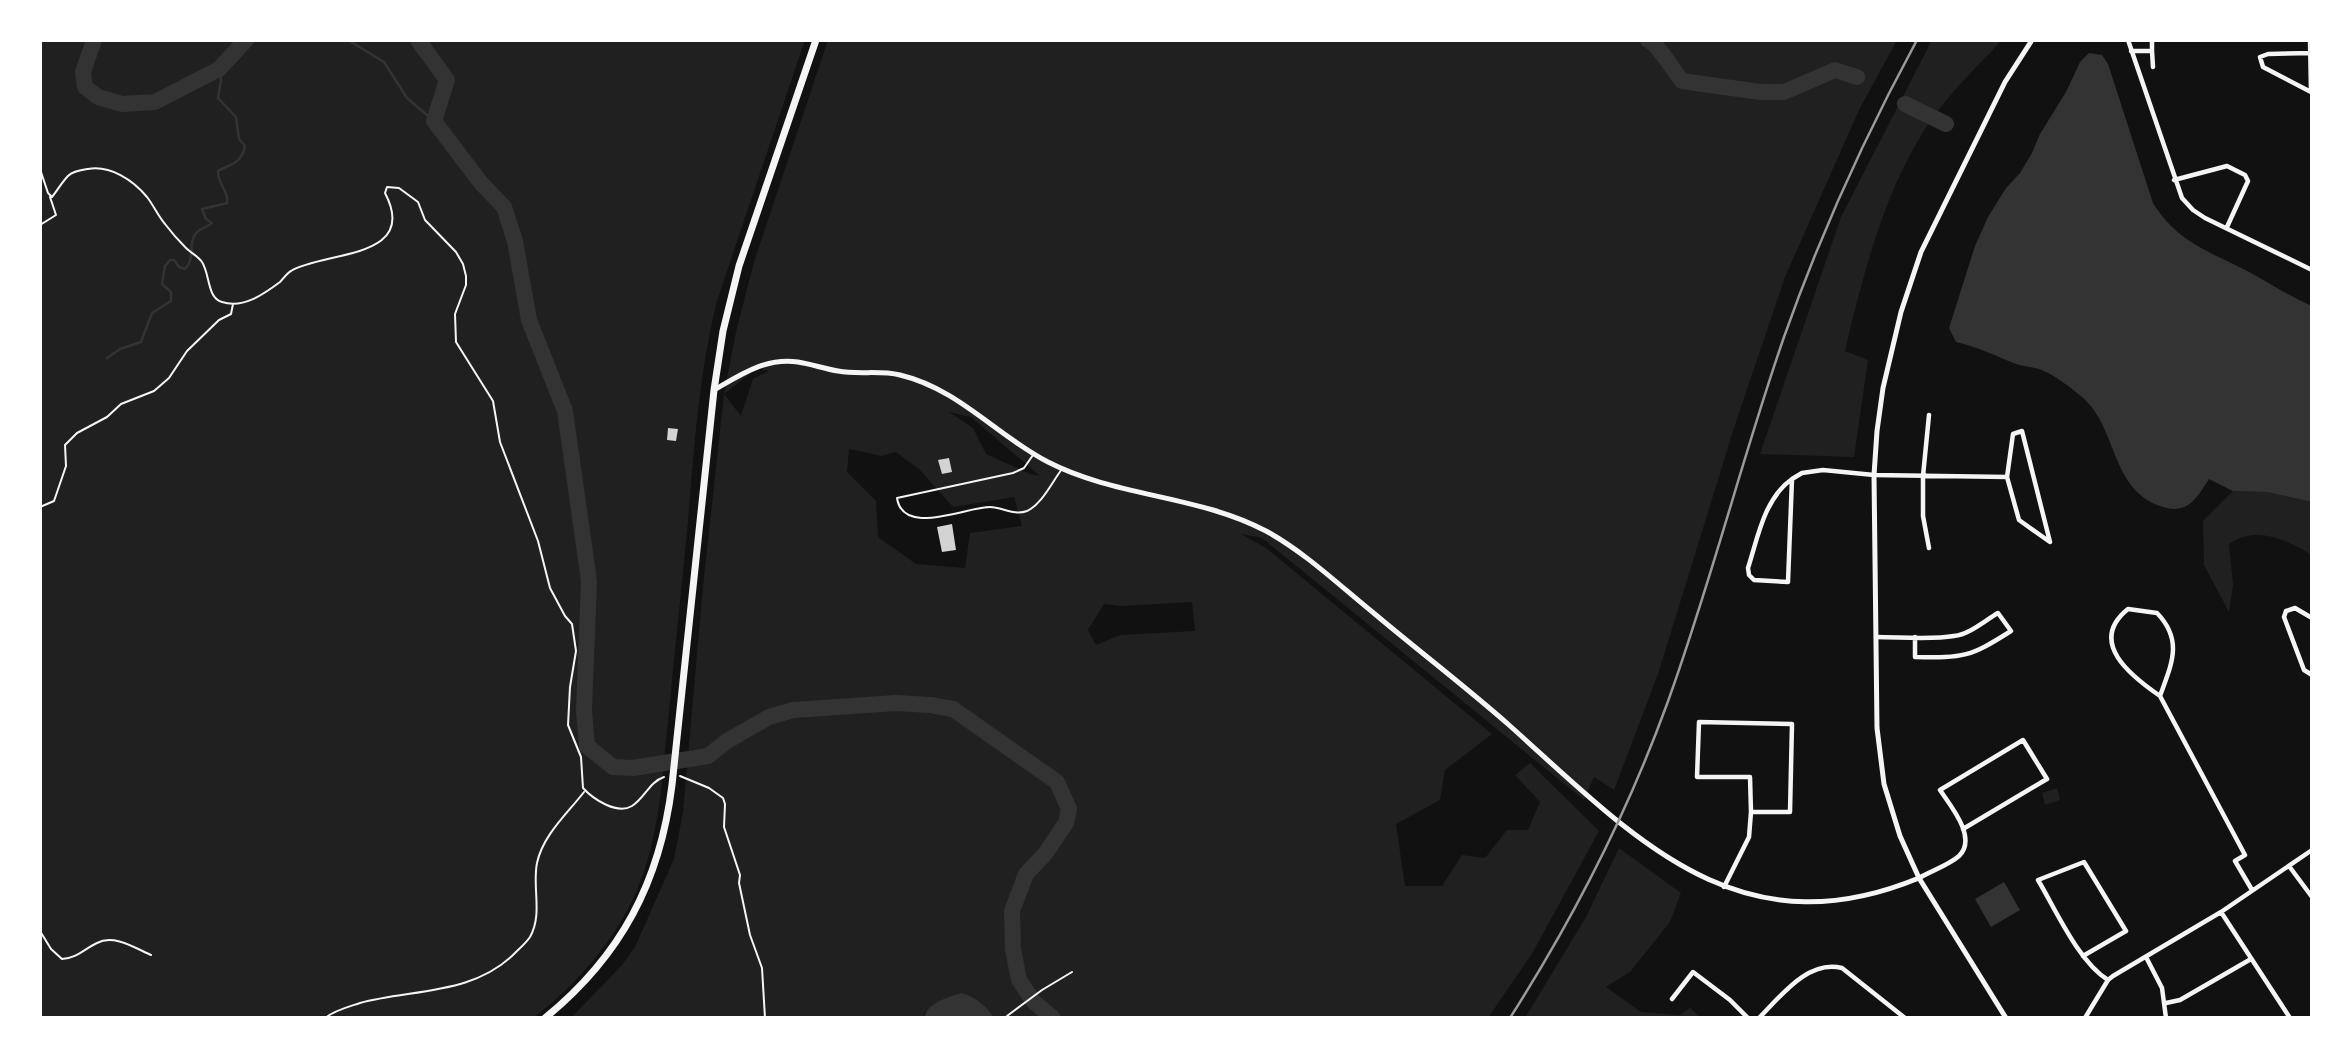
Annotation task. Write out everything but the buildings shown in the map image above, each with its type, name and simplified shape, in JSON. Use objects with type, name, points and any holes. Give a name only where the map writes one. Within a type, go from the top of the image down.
[{"type":"main road","points":[[545,1018],[595,971],[619,940],[650,878],[661,849],[668,819],[714,390],[723,331],[739,266],[816,40]]},
{"type":"street","points":[[2006,1018],[1919,878],[1894,818],[1879,757],[1874,475],[1883,388],[1900,312],[1921,252],[2005,82],[2032,40]]},
{"type":"street","points":[[2128,40],[2182,198],[2193,210],[2312,270]]},
{"type":"street","points":[[2152,40],[2152,67]]},
{"type":"street","points":[[2311,40],[2312,92],[2260,64],[2263,55],[2311,53]]},
{"type":"street","points":[[2131,51],[2152,51]]},
{"type":"street","points":[[2174,180],[2227,166],[2245,175],[2248,181],[2227,228]]},
{"type":"street","points":[[714,390],[749,370],[781,361],[794,361],[841,372],[902,375],[944,392],[1034,454],[1062,469],[1095,481],[1189,503],[1239,519],[1267,532],[1306,558],[1508,724],[1599,807],[1693,873],[1724,887],[1762,898],[1833,901],[1874,894],[1919,878],[1959,855],[1964,846],[1963,829],[1940,790],[2023,740],[2047,779],[1963,829]]},
{"type":"street","points":[[1929,415],[1923,476],[1923,516],[1929,548]]},
{"type":"street","points":[[2021,431],[2049,542],[2019,520],[2007,477],[2013,434],[2021,431]]},
{"type":"street","points":[[1792,479],[1787,582],[1754,580],[1749,575],[1748,568],[1771,500],[1779,488],[1792,479],[1802,473],[1823,470],[1874,475],[2007,477]]},
{"type":"street","points":[[2312,618],[2295,608],[2286,611],[2284,617],[2304,670],[2312,675]]},
{"type":"street","points":[[2160,696],[2174,659],[2173,642],[2157,613],[2128,609],[2112,628],[2109,635],[2111,642],[2128,673],[2160,696],[2245,855],[2235,862],[2252,890]]},
{"type":"street","points":[[1876,637],[1955,636],[1970,631],[1998,613],[2011,631],[1968,656],[1949,658],[1915,657],[1915,637]]},
{"type":"street","points":[[1724,887],[1749,837],[1751,777],[1697,777],[1699,722],[1792,723],[1790,812],[1751,811]]},
{"type":"street","points":[[2085,1018],[2109,980],[2221,912],[2312,849]]},
{"type":"street","points":[[2083,956],[2126,931],[2084,862],[2038,880],[2083,956],[2099,974],[2109,980]]},
{"type":"street","points":[[2290,866],[2312,897]]},
{"type":"street","points":[[2221,912],[2290,1018]]},
{"type":"street","points":[[2146,957],[2157,975],[2166,1003],[2166,1018]]},
{"type":"street","points":[[2166,1003],[2180,1000],[2251,959]]},
{"type":"street","points":[[1759,1018],[1798,980],[1819,967],[1832,965],[1842,968],[1905,1018]]},
{"type":"street","points":[[1672,999],[1693,972],[1730,1000],[1748,1018]]},
{"type":"lane","points":[[1034,454],[1024,468],[1013,473],[897,498],[898,505],[902,511],[928,519],[991,507],[1023,513],[1034,507],[1062,469]]},
{"type":"path","points":[[50,196],[53,196],[68,176],[91,168],[112,171],[129,180],[143,192],[162,222],[196,256],[208,273],[213,296],[218,302],[233,304],[251,300],[266,292],[290,271],[317,261],[365,251],[375,245],[394,219],[393,206],[386,192],[389,186],[405,191],[418,202],[425,220],[456,252],[466,276],[464,293],[455,314],[456,342],[493,401],[500,442],[538,541],[550,588],[572,624],[576,651],[568,725],[581,757],[580,772],[585,791],[608,806],[625,809],[636,802],[656,780],[666,776]]},
{"type":"path","points":[[40,169],[56,215],[40,225]]},
{"type":"path","points":[[40,507],[54,501],[66,466],[65,445],[77,433],[107,417],[121,404],[154,391],[169,377],[187,351],[219,320],[231,314],[233,304]]},
{"type":"path","points":[[673,775],[709,788],[723,798],[724,827],[740,876],[739,883],[750,935],[762,968],[765,1018]]},
{"type":"path","points":[[325,1018],[331,1013],[372,1000],[456,986],[481,978],[509,959],[529,938],[536,919],[537,865],[543,845],[585,791]]},
{"type":"path","points":[[40,821],[40,826]]},
{"type":"path","points":[[40,931],[51,949],[62,959],[74,958],[99,941],[112,940],[151,955]]},
{"type":"path","points":[[1007,1016],[1072,972]]},
{"type":"shaded area","points":[[40,40],[805,40],[717,301],[711,328],[698,410],[662,782],[650,852],[634,897],[615,931],[591,964],[563,993],[533,1018],[40,1018]]},
{"type":"shaded area","points":[[828,40],[1897,40],[1859,110],[1785,277],[1734,428],[1658,674],[1614,790],[1594,777],[1584,800],[1262,538],[1241,534],[1266,548],[1492,734],[1445,770],[1440,800],[1396,824],[1405,886],[1442,886],[1462,855],[1485,858],[1507,830],[1528,830],[1540,802],[1515,775],[1530,763],[1599,831],[1533,952],[1488,1018],[995,1018],[980,1002],[924,1013],[924,1018],[571,1018],[622,965],[635,947],[674,859],[683,812],[724,394],[754,262]],"holes":[[[757,368],[769,371],[753,379],[741,416],[724,394]],[[949,412],[971,417],[1040,476],[986,454],[973,428]],[[849,449],[882,456],[896,452],[920,470],[953,507],[1014,497],[1022,526],[970,533],[965,568],[916,564],[878,537],[876,501],[847,472]],[[1192,602],[1195,631],[1120,635],[1096,645],[1088,630],[1104,604],[1121,606]]]},
{"type":"shaded area","points":[[1932,40],[2002,40],[1927,125],[1883,215],[1845,351],[1868,360],[1854,457],[1760,454],[1841,217]]},
{"type":"shaded area","points":[[2089,53],[2102,55],[2108,64],[2153,203],[2163,217],[2195,245],[2312,306],[2312,502],[2267,492],[2233,491],[2209,479],[2190,504],[2177,509],[2160,506],[2132,486],[2094,410],[2082,397],[2042,370],[2016,364],[1956,342],[1949,328],[1975,246],[1988,217],[2006,188],[2020,173],[2080,62]]},
{"type":"shaded area","points":[[2233,491],[2267,492],[2312,502],[2312,555],[2282,540],[2261,535],[2239,538],[2229,544],[2233,585],[2229,612],[2204,565],[2203,521]]},
{"type":"shaded area","points":[[2057,788],[2060,800],[2045,805],[2042,793]]},
{"type":"shaded area","points":[[1619,848],[1681,893],[1670,922],[1630,972],[1606,987],[1641,1012],[1680,1015],[1690,1008],[1701,1018],[1525,1018],[1586,917]]},
{"type":"shaded area","points":[[2004,882],[2020,910],[1991,927],[1975,899]]},
{"type":"shaded area","points":[[961,993],[980,1002],[995,1018],[924,1018],[934,1004]]},
{"type":"waterway","points":[[94,40],[83,72],[85,87],[98,97],[122,104],[155,102],[219,69],[246,40]]},
{"type":"waterway","points":[[348,40],[384,62],[407,98],[434,121]]},
{"type":"waterway","points":[[418,40],[447,80],[434,121],[481,183],[504,207],[515,241],[529,320],[565,411],[589,581],[584,710],[587,746],[613,767],[633,768],[708,756],[727,741],[769,717],[793,710],[896,703],[953,709],[1057,782],[1069,809],[1066,823],[1045,854],[1026,874],[1012,911],[1013,949],[1019,980],[1034,1002],[1053,1018]]},
{"type":"waterway","points":[[1648,40],[1661,52],[1682,81],[1760,92],[1784,92],[1835,70],[1857,77]]},
{"type":"waterway","points":[[107,358],[120,349],[141,342],[152,313],[171,301],[171,292],[162,284],[165,266],[170,260],[174,260],[179,267],[185,269],[190,260],[194,236],[212,223],[206,219],[202,209],[227,203],[218,171],[239,160],[245,146],[239,139],[236,117],[218,98],[221,80],[219,69]]},
{"type":"waterway","points":[[1905,104],[1946,124]]},
{"type":"railway","points":[[1510,1018],[1577,904],[1634,786],[1683,658],[1798,299],[1844,186],[1917,40]]}]
